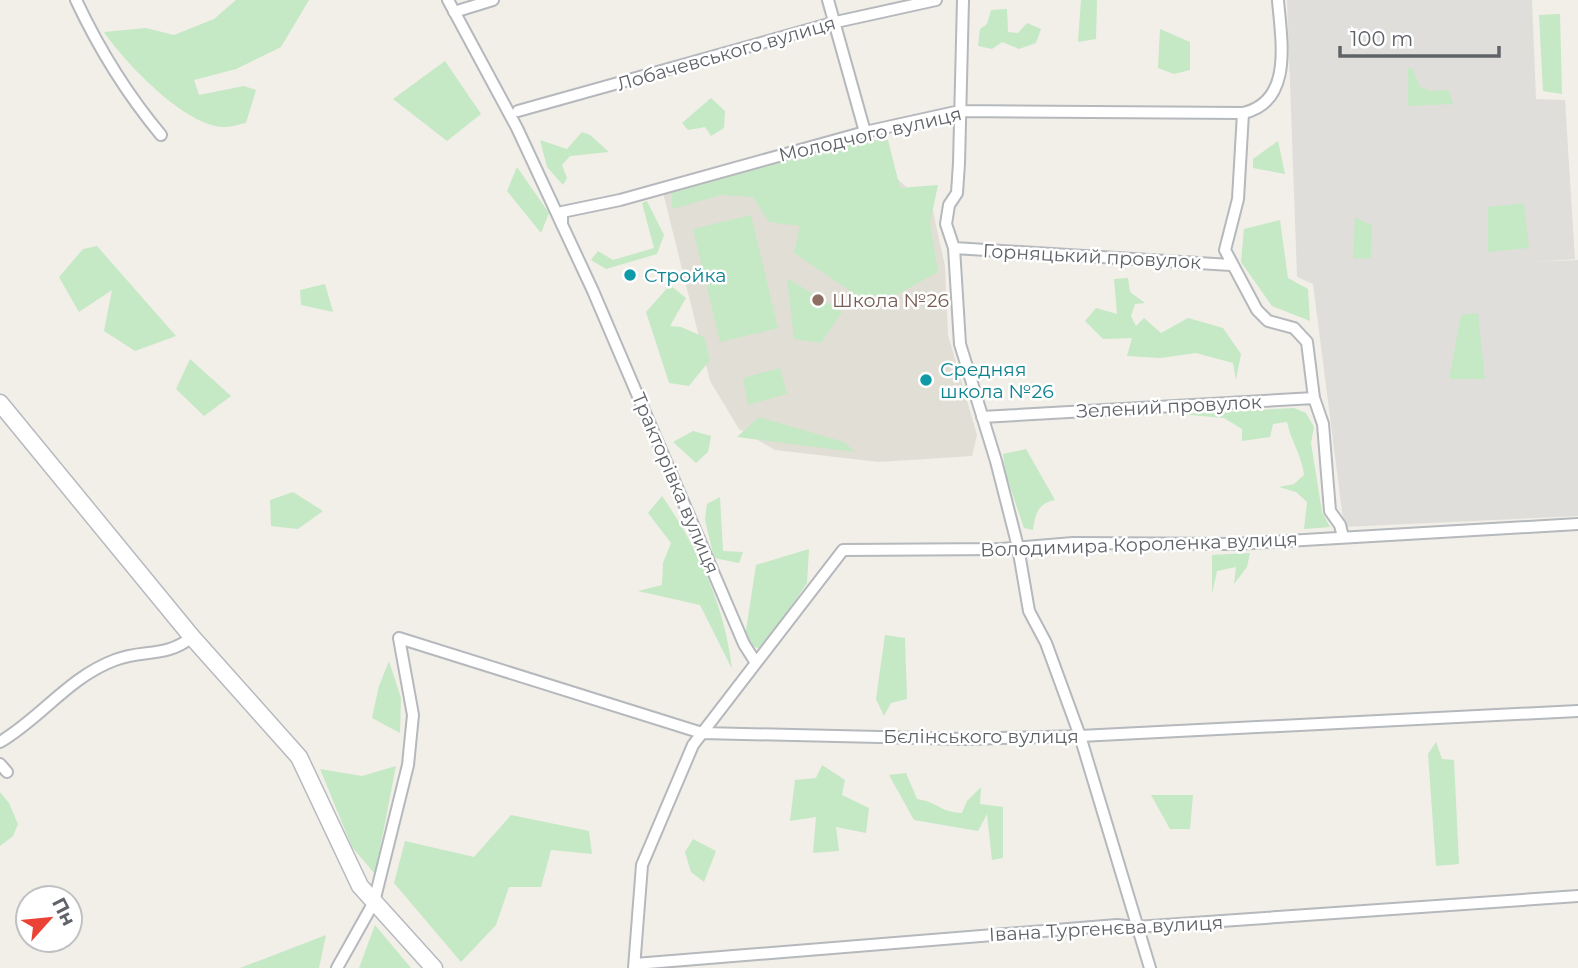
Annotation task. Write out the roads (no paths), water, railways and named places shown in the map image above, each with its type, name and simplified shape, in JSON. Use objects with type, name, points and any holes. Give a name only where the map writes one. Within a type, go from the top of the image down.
[{"type":"main road","points":[[0,403],[192,637],[299,757],[360,887],[434,968]]},
{"type":"street","points":[[76,0],[93,36],[130,97],[161,135]]},
{"type":"street","name":"Тракторівка вулиця","points":[[448,0],[517,128],[634,382],[744,644],[756,663]]},
{"type":"street","points":[[454,12],[493,0]]},
{"type":"street","points":[[828,0],[865,132]]},
{"type":"street","name":"Лобачевського вулиця","points":[[518,111],[835,22],[936,0]]},
{"type":"street","points":[[963,0],[957,193],[949,205],[946,224],[954,248],[960,344],[1018,547],[1029,611],[1046,643],[1080,736],[1150,968]]},
{"type":"street","points":[[1278,0],[1281,47],[1279,80],[1273,96],[1261,106],[1243,113],[1238,199],[1225,250],[1257,310],[1268,321],[1294,328],[1307,342],[1314,398],[1323,424],[1330,511],[1343,537]]},
{"type":"street","name":"Молодчого вулиця","points":[[562,227],[562,212],[620,200],[865,132],[960,111],[1243,113]]},
{"type":"street","name":"Горняцький провулок","points":[[954,248],[1231,265]]},
{"type":"street","name":"Зелений провулок","points":[[982,417],[1314,398]]},
{"type":"street","name":"Володимира Короленка вулиця","points":[[756,663],[843,550],[1018,547],[1073,543],[1236,544],[1578,524]]},
{"type":"street","points":[[0,742],[26,727],[68,686],[116,659],[177,649],[192,637]]},
{"type":"street","name":"Бєлінського вулиця","points":[[374,902],[408,765],[413,715],[399,638],[702,733],[965,739],[1080,736],[1578,711]]},
{"type":"street","points":[[635,966],[642,865],[693,745],[756,663]]},
{"type":"street","name":"Івана Тургенєва вулиця","points":[[635,966],[1117,925],[1136,928],[1578,896]]},
{"type":"street","points":[[337,968],[374,902]]},
{"type":"place","name":"Стройка","points":[[630,275]]},
{"type":"place","name":"Школа №26","points":[[818,300]]},
{"type":"place","name":"Средняя школа №26","points":[[926,380]]}]
